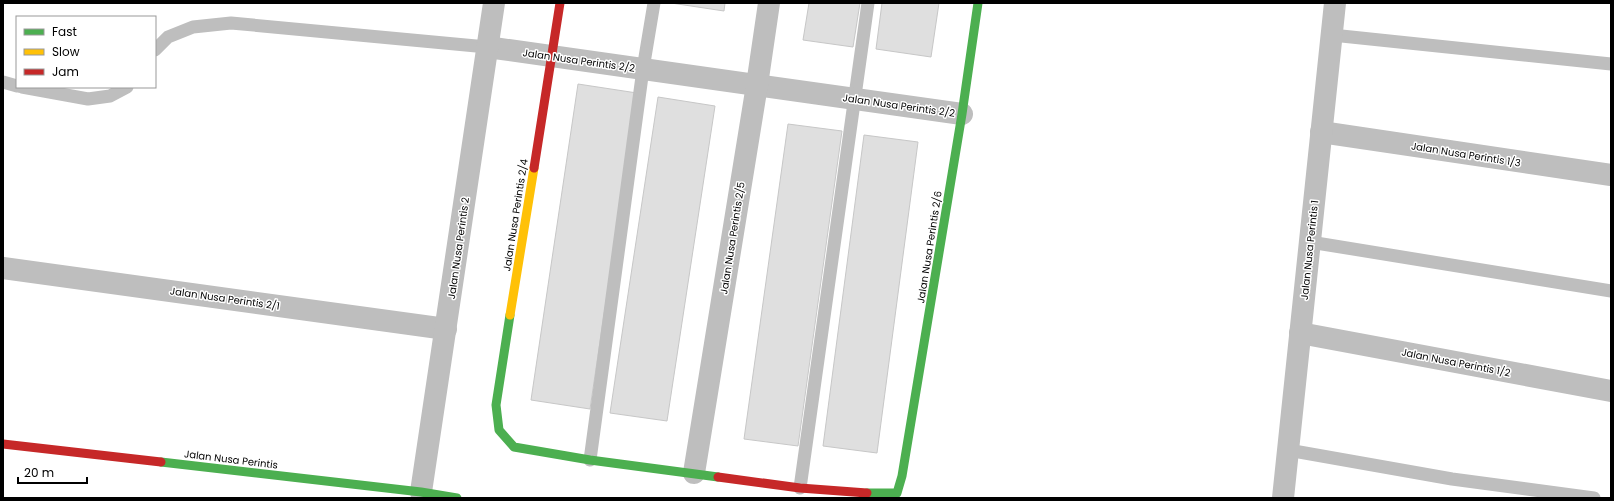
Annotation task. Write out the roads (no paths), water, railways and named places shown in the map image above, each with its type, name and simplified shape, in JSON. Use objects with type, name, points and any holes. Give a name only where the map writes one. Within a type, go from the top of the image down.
[{"type":"street","name":"Jalan Nusa Perintis 2","points":[[421,492],[494,3]]},
{"type":"street","name":"Jalan Nusa Perintis 2/4","points":[[560,3],[496,406],[499,430],[514,447],[590,460]]},
{"type":"street","name":"Jalan Nusa Perintis 2/5","points":[[694,473],[769,3]]},
{"type":"street","name":"Jalan Nusa Perintis 2/6","points":[[800,488],[879,494],[897,493],[902,476],[962,114],[978,3]]},
{"type":"street","name":"Jalan Nusa Perintis 1","points":[[1283,498],[1336,3]]},
{"type":"street","name":"Jalan Nusa Perintis 2/2","points":[[487,47],[962,114]]},
{"type":"street","name":"Jalan Nusa Perintis 1/3","points":[[1321,132],[1611,175]]},
{"type":"street","name":"Jalan Nusa Perintis 2/1","points":[[3,268],[446,329]]},
{"type":"street","name":"Jalan Nusa Perintis 1/2","points":[[1300,333],[1611,391]]},
{"type":"street","name":"Jalan Nusa Perintis","points":[[3,444],[421,492],[457,498]]},
{"type":"street","points":[[590,460],[800,488]]},
{"type":"lane","points":[[590,460],[643,69],[654,3]]},
{"type":"lane","points":[[800,488],[868,3]]},
{"type":"lane","name":"Jalan Nusa Perintis 2/2","points":[[156,49],[168,37],[193,27],[231,23],[487,47]]},
{"type":"lane","points":[[1332,35],[1611,64]]},
{"type":"lane","points":[[3,82],[16,86]]},
{"type":"lane","points":[[28,88],[88,99],[110,96],[125,88]]},
{"type":"lane","points":[[1310,242],[1611,291]]},
{"type":"lane","points":[[1288,450],[1452,479],[1594,498]]}]
